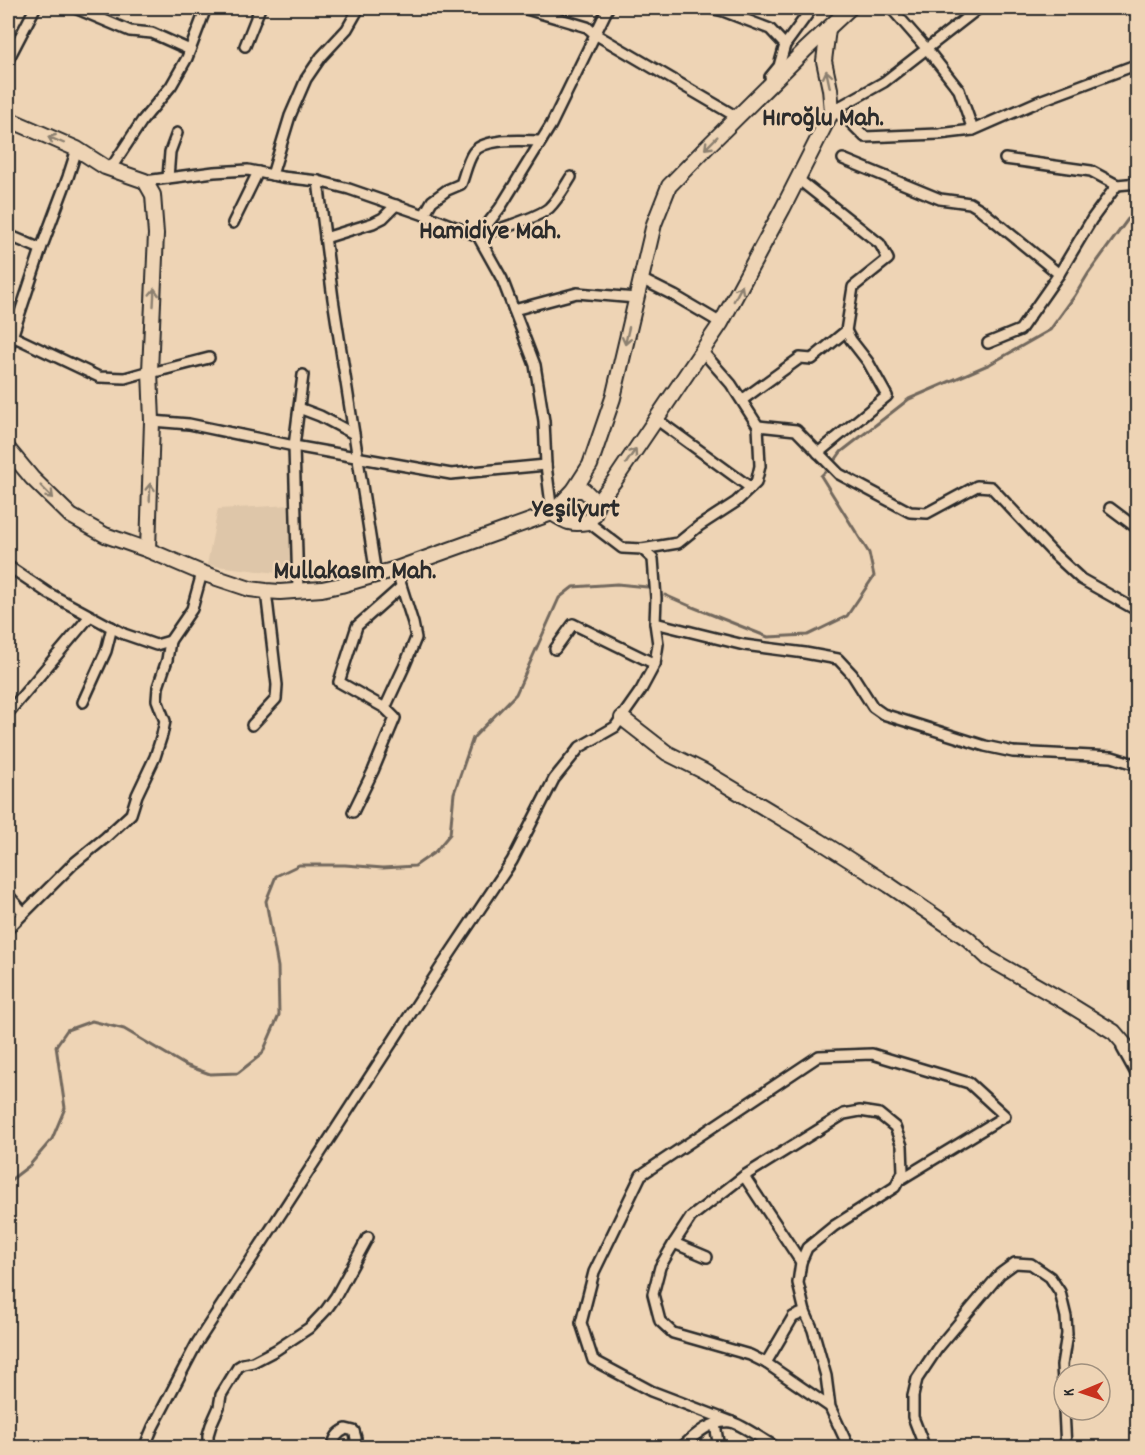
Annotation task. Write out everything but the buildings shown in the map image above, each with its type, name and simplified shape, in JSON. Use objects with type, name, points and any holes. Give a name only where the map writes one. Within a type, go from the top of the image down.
[{"type":"main road","points":[[8,449],[32,478],[71,516],[105,535],[202,573],[250,589],[266,591],[322,589],[376,575],[552,513],[574,490],[590,465],[609,409],[654,224],[669,186],[850,8]]},
{"type":"main road","points":[[552,513],[564,521],[576,524],[588,522],[594,514],[597,503],[721,323],[832,111],[824,61],[828,28]]},
{"type":"main road","points":[[8,120],[77,149],[105,166],[145,181],[153,195],[156,234],[148,550]]},
{"type":"main road","points":[[574,490],[584,490],[597,503]]},
{"type":"main road","points":[[622,718],[667,753],[703,771],[889,885],[968,939],[988,958],[1114,1032],[1137,1060]]},
{"type":"street","points":[[8,60],[34,8]]},
{"type":"street","points":[[75,8],[130,31],[152,33],[190,50]]},
{"type":"street","points":[[111,168],[142,121],[171,86],[190,50],[206,8]]},
{"type":"street","points":[[245,46],[261,8]]},
{"type":"street","points":[[273,175],[290,116],[306,79],[321,57],[347,29],[359,8]]},
{"type":"street","points":[[523,8],[587,27],[595,34],[737,117]]},
{"type":"street","points":[[478,236],[500,208],[551,125],[608,8]]},
{"type":"street","points":[[710,8],[770,29],[784,45]]},
{"type":"street","points":[[753,101],[778,66],[784,45],[812,8]]},
{"type":"street","points":[[891,8],[959,90],[973,130]]},
{"type":"street","points":[[832,111],[884,81],[979,8]]},
{"type":"street","points":[[832,111],[846,117],[865,137],[973,130],[1042,100],[1137,64]]},
{"type":"street","points":[[168,178],[170,152],[177,133]]},
{"type":"street","points":[[424,215],[432,201],[447,190],[461,184],[474,151],[487,143],[541,141]]},
{"type":"street","points":[[8,349],[10,335],[77,149]]},
{"type":"street","points":[[843,159],[940,199],[970,203],[1059,274]]},
{"type":"street","points":[[1005,159],[1091,171],[1117,185],[1137,183]]},
{"type":"street","points":[[145,181],[248,170],[318,181],[396,205],[478,236],[502,279],[535,365],[544,421],[546,465],[552,513]]},
{"type":"street","points":[[233,223],[258,172]]},
{"type":"street","points":[[478,236],[547,209],[558,198],[571,177]]},
{"type":"street","points":[[798,179],[880,244],[888,259],[853,286],[846,331],[868,362],[887,396],[818,453]]},
{"type":"street","points":[[318,181],[376,575]]},
{"type":"street","points":[[988,343],[1020,330],[1059,274],[1092,219],[1117,185]]},
{"type":"street","points":[[325,238],[373,223],[383,218],[396,205]]},
{"type":"street","points":[[8,235],[41,249]]},
{"type":"street","points":[[641,279],[721,323]]},
{"type":"street","points":[[514,310],[578,293],[636,298]]},
{"type":"street","points":[[742,400],[800,358],[812,359],[846,331]]},
{"type":"street","points":[[10,335],[99,377],[125,378],[208,358]]},
{"type":"street","points":[[588,522],[622,548],[642,549],[678,543],[736,502],[756,483],[760,466],[758,426],[731,384],[702,351]]},
{"type":"street","points":[[298,591],[294,446],[303,375]]},
{"type":"street","points":[[299,408],[354,434]]},
{"type":"street","points":[[656,419],[751,488]]},
{"type":"street","points":[[152,421],[189,424],[294,446],[451,474],[546,465]]},
{"type":"street","points":[[758,426],[796,430],[839,474],[910,512],[927,513],[976,486],[991,487],[1053,553],[1081,579],[1137,611]]},
{"type":"street","points":[[1110,508],[1137,529]]},
{"type":"street","points":[[144,1448],[196,1343],[512,861],[554,779],[580,747],[615,727],[656,664],[658,644],[653,559],[642,549]]},
{"type":"street","points":[[8,566],[48,593],[124,634],[156,645],[170,641]]},
{"type":"street","points":[[385,708],[416,638],[396,568]]},
{"type":"street","points":[[8,929],[73,864],[131,814],[162,735],[165,721],[157,700],[158,687],[167,660],[170,641],[192,609],[202,573]]},
{"type":"street","points":[[353,812],[395,718],[385,708],[339,682],[357,626],[401,587]]},
{"type":"street","points":[[252,725],[276,699],[277,685],[266,591]]},
{"type":"street","points":[[8,713],[90,616]]},
{"type":"street","points":[[655,623],[744,645],[838,659],[852,674],[873,707],[883,714],[985,746],[1013,752],[1112,757],[1137,765]]},
{"type":"street","points":[[555,649],[573,624],[656,664]]},
{"type":"street","points":[[83,702],[106,651],[112,627]]},
{"type":"street","points":[[8,896],[24,913]]},
{"type":"street","points":[[1114,1032],[1137,1046]]},
{"type":"street","points":[[1114,1032],[1137,1077]]},
{"type":"street","points":[[777,1448],[732,1422],[651,1391],[593,1360],[581,1323],[594,1272],[641,1175],[819,1056],[872,1054],[969,1083],[1005,1116],[898,1181]]},
{"type":"street","points":[[830,1407],[766,1363],[750,1355],[673,1333],[660,1321],[653,1294],[660,1267],[691,1217],[744,1176],[844,1114],[860,1111],[879,1113],[895,1127],[902,1146],[903,1172],[895,1187],[834,1226],[807,1248],[801,1262],[798,1283],[826,1376],[830,1407],[849,1448]]},
{"type":"street","points":[[744,1176],[801,1262]]},
{"type":"street","points":[[208,1448],[208,1434],[219,1407],[221,1395],[238,1367],[276,1350],[309,1328],[336,1296],[368,1237]]},
{"type":"street","points":[[674,1243],[706,1257]]},
{"type":"street","points":[[925,1448],[913,1417],[913,1396],[917,1379],[937,1349],[1000,1274],[1015,1263],[1031,1264],[1050,1277],[1060,1292],[1066,1317],[1067,1334],[1062,1362]]},
{"type":"street","points":[[766,1363],[793,1317],[805,1312]]},
{"type":"street","points":[[681,1448],[698,1432],[715,1424],[732,1422]]},
{"type":"street","points":[[1065,1422],[1066,1448]]},
{"type":"street","points":[[715,1424],[719,1448]]},
{"type":"street","points":[[333,1448],[338,1433],[346,1429],[354,1431],[356,1438],[354,1448]]},
{"type":"shaded area","points":[[291,505],[294,575],[207,565],[218,509]]},
{"type":"waterway","points":[[836,459],[841,452],[909,399],[990,364],[1050,330],[1128,219],[1138,217]]},
{"type":"waterway","points":[[665,595],[768,637],[808,635],[847,616],[874,576],[869,553],[821,476],[825,472]]},
{"type":"waterway","points":[[8,1182],[29,1166],[52,1139],[65,1108],[56,1046],[67,1030],[92,1021],[124,1029],[185,1065],[210,1074],[238,1073],[262,1054],[279,1015],[278,967],[266,901],[276,876],[299,865],[383,868],[415,866],[435,852],[450,834],[454,793],[473,738],[516,694],[559,598],[573,587],[617,584],[647,587]]},
{"type":"district","name":"Hıroğlu Mah.","points":[[823,116]]},
{"type":"district","name":"Hamidiye Mah.","points":[[490,229]]},
{"type":"district","name":"Yeşilyurt","points":[[576,507]]},
{"type":"district","name":"Mullakasım Mah.","points":[[355,569]]}]
